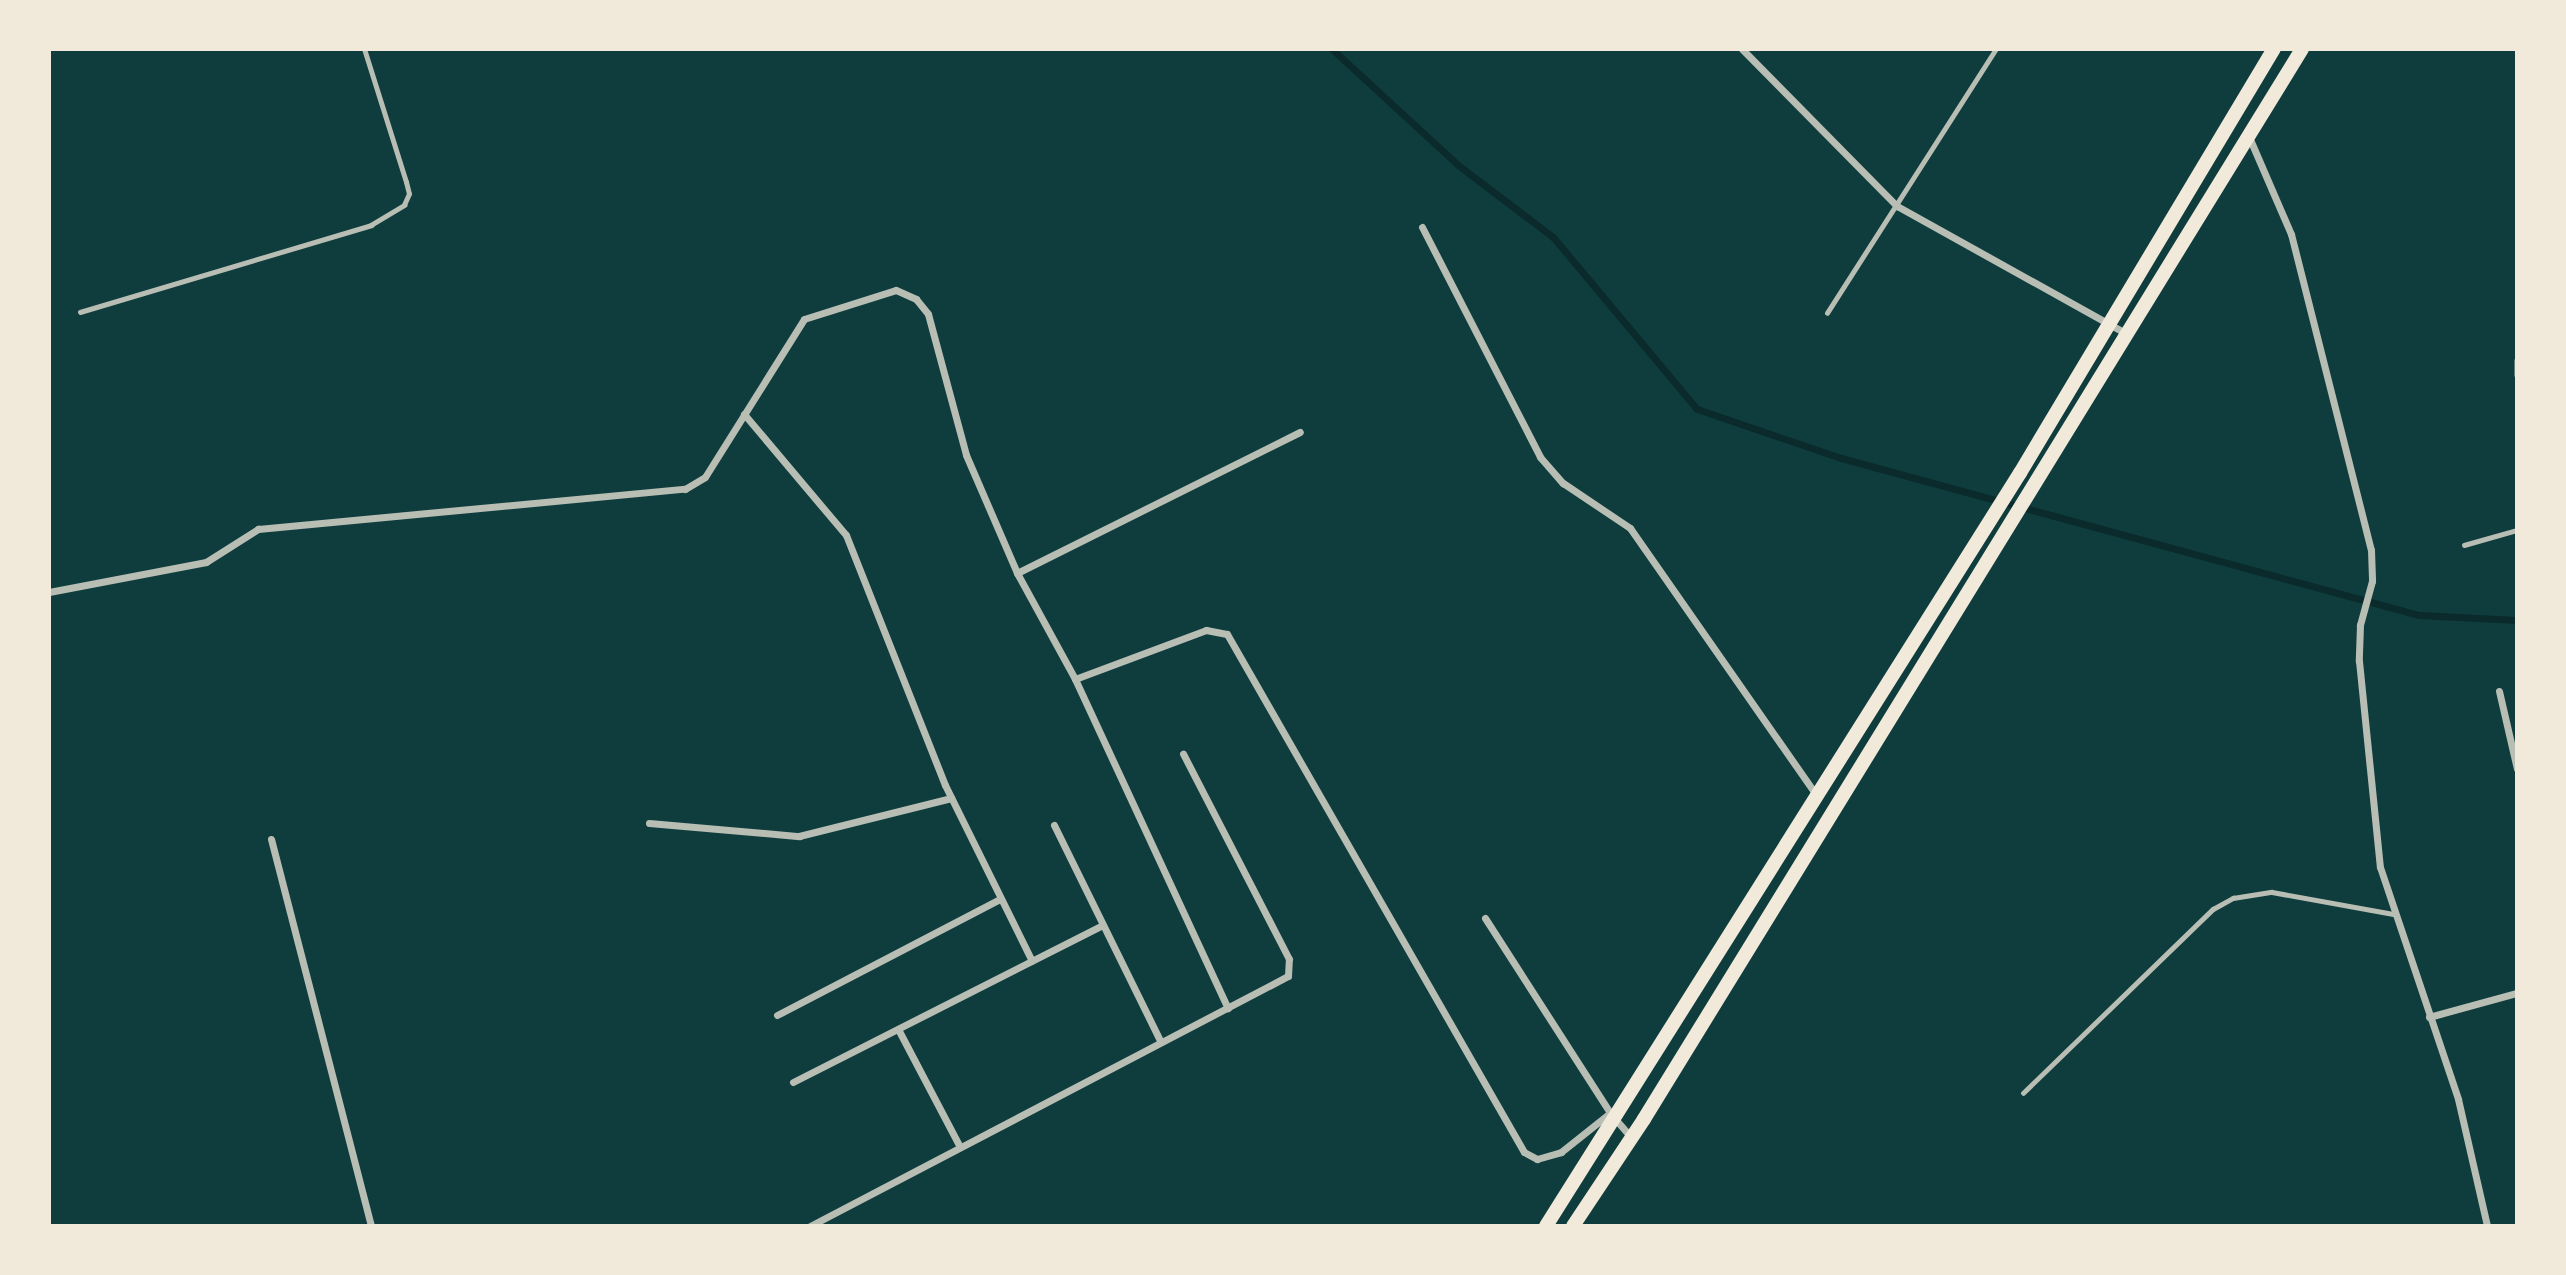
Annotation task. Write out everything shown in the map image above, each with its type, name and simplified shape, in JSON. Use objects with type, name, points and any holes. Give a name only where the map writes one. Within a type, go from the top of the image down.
[{"type":"main road","points":[[1546,1226],[1612,1116],[2020,473],[2106,324],[2274,49]]},
{"type":"main road","points":[[1573,1226],[1632,1138],[2302,49]]},
{"type":"street","points":[[1742,49],[1897,206],[2127,334]]},
{"type":"street","points":[[2249,136],[2291,234],[2371,550],[2372,582],[2360,625],[2359,661],[2380,867],[2393,914],[2458,1099],[2487,1226]]},
{"type":"street","points":[[1422,227],[1541,457],[1563,483],[1630,528],[1816,796]]},
{"type":"street","points":[[49,592],[206,562],[258,529],[685,489],[705,477],[811,315],[896,290],[916,299],[937,337],[966,455],[1017,573],[1075,679],[1228,1007]]},
{"type":"street","points":[[744,414],[846,535],[951,797],[1032,961]]},
{"type":"street","points":[[1017,573],[1300,432]]},
{"type":"street","points":[[1075,679],[1206,629],[1227,634],[1524,1152],[1536,1158],[1561,1152],[1612,1116]]},
{"type":"street","points":[[2499,691],[2517,769]]},
{"type":"street","points":[[810,1226],[1160,1040],[1278,983],[1291,970],[1183,754]]},
{"type":"street","points":[[649,822],[799,836],[951,797]]},
{"type":"street","points":[[1054,825],[1160,1040]]},
{"type":"street","points":[[271,839],[371,1226]]},
{"type":"street","points":[[778,1015],[1000,898]]},
{"type":"street","points":[[1485,918],[1612,1116],[1632,1138]]},
{"type":"street","points":[[793,1082],[1104,925]]},
{"type":"street","points":[[2429,1017],[2517,993]]},
{"type":"street","points":[[898,1029],[959,1145]]},
{"type":"lane","points":[[80,312],[371,225],[404,205],[409,194],[406,182],[364,49]]},
{"type":"lane","points":[[1827,313],[1996,49]]},
{"type":"lane","points":[[2517,360],[2517,375]]},
{"type":"lane","points":[[2464,545],[2517,530]]},
{"type":"lane","points":[[2023,1093],[2213,909],[2234,898],[2272,892],[2393,914]]},
{"type":"waterway","points":[[1332,49],[1458,165],[1553,237],[1697,409],[1841,458],[2419,615],[2517,620]]}]
